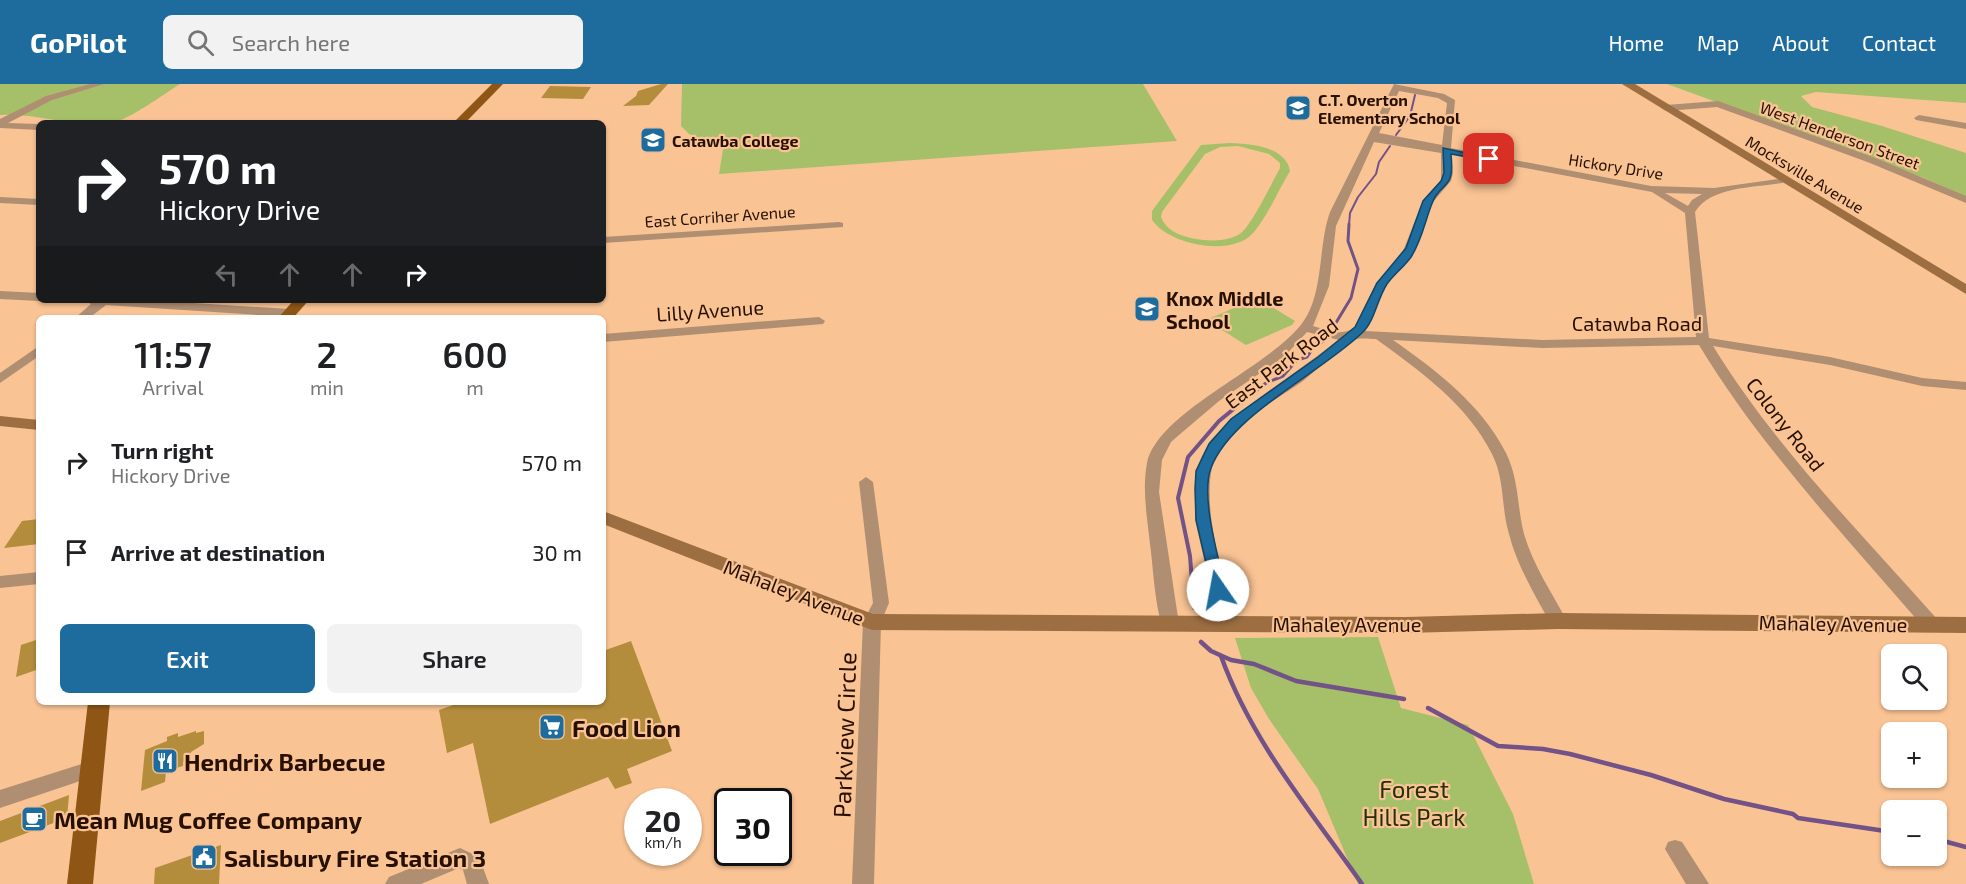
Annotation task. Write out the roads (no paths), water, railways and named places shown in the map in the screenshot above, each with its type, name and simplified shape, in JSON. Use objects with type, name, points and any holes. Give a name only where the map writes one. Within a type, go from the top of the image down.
[{"type":"main road","points":[[471,112],[471,104],[488,84]]},
{"type":"main road","points":[[462,120],[498,84]]},
{"type":"main road","points":[[288,315],[299,303]]},
{"type":"main road","points":[[80,884],[99,705]]},
{"type":"street","points":[[0,124],[48,98],[100,84]]},
{"type":"street","name":"Mocksville Avenue","points":[[1627,84],[1966,290]]},
{"type":"street","points":[[1170,624],[1151,492],[1155,460],[1165,440],[1174,432],[1214,398],[1279,354],[1305,328],[1315,310],[1323,286],[1330,226],[1335,212],[1397,86]]},
{"type":"street","name":"East Park Road","points":[[1226,624],[1203,520],[1203,471],[1209,456],[1220,439],[1236,422],[1360,329],[1382,283],[1406,256],[1428,201],[1446,181],[1448,173],[1446,150],[1451,101],[1441,96],[1397,86]]},
{"type":"street","name":"West Henderson Street","points":[[1666,108],[1718,104],[1874,161],[1966,200]]},
{"type":"street","points":[[1919,118],[1966,126]]},
{"type":"street","points":[[0,124],[36,127]]},
{"type":"street","name":"Hickory Drive","points":[[1373,137],[1436,151],[1446,150],[1651,189],[1714,191],[1782,180]]},
{"type":"street","points":[[1651,189],[1690,212],[1696,202],[1714,191]]},
{"type":"street","points":[[0,200],[36,202]]},
{"type":"street","name":"Colony Road","points":[[1690,212],[1703,341],[1735,393],[1781,453],[1930,624]]},
{"type":"street","name":"East Corriher Avenue","points":[[606,240],[839,225]]},
{"type":"street","points":[[0,295],[36,297]]},
{"type":"street","points":[[85,315],[100,303]]},
{"type":"street","points":[[138,303],[276,315]]},
{"type":"street","name":"Lilly Avenue","points":[[606,338],[819,321]]},
{"type":"street","name":"Catawba Road","points":[[1305,328],[1335,336],[1542,344],[1703,341],[1830,361],[1922,382],[1966,386]]},
{"type":"street","points":[[1378,336],[1426,369],[1452,392],[1489,436],[1500,454],[1512,490],[1514,523],[1521,548],[1558,621]]},
{"type":"street","points":[[0,379],[36,352]]},
{"type":"street","points":[[0,421],[36,426]]},
{"type":"street","name":"Parkview Circle","points":[[863,884],[872,622],[880,603],[866,482]]},
{"type":"street","name":"Mahaley Avenue","points":[[606,519],[872,622],[1406,625],[1558,621],[1966,625]]},
{"type":"street","points":[[0,582],[36,578]]},
{"type":"street","points":[[0,799],[91,769]]},
{"type":"street","points":[[1675,849],[1698,884]]},
{"type":"street","points":[[396,884],[460,858],[472,864],[478,884]]},
{"type":"waterway","points":[[1396,135],[1410,116],[1415,95]]},
{"type":"waterway","points":[[1349,225],[1350,213],[1358,197],[1376,174],[1379,162],[1390,146]]},
{"type":"waterway","points":[[1334,326],[1351,298],[1358,269],[1348,241],[1349,224]]},
{"type":"waterway","points":[[1245,400],[1266,383],[1283,376],[1297,360],[1307,357],[1316,344],[1324,341]]},
{"type":"waterway","points":[[1194,608],[1190,556],[1178,498],[1188,457],[1219,421],[1247,398]]},
{"type":"waterway","points":[[1201,642],[1211,651],[1231,660],[1254,664],[1296,681],[1404,699]]},
{"type":"waterway","points":[[1221,656],[1249,718],[1266,746],[1362,884]]},
{"type":"waterway","points":[[1428,708],[1498,746],[1543,749],[1570,754],[1651,775],[1724,799],[1793,814],[1798,818],[1881,830]]},
{"type":"waterway","points":[[1947,842],[1966,847]]},
{"type":"place","name":"C.T. Overton Elementary School","points":[[1298,108]]},
{"type":"place","name":"Catawba College","points":[[653,140]]},
{"type":"place","name":"Knox Middle School","points":[[1147,309]]},
{"type":"place","name":"Food Lion","points":[[552,727]]},
{"type":"place","name":"Hendrix Barbecue","points":[[165,761]]},
{"type":"place","name":"Mean Mug Coffee Company","points":[[34,819]]},
{"type":"place","name":"Salisbury Fire Station 3","points":[[204,857]]},
{"type":"park label","name":"Forest Hills Park","points":[[1414,802]]}]
